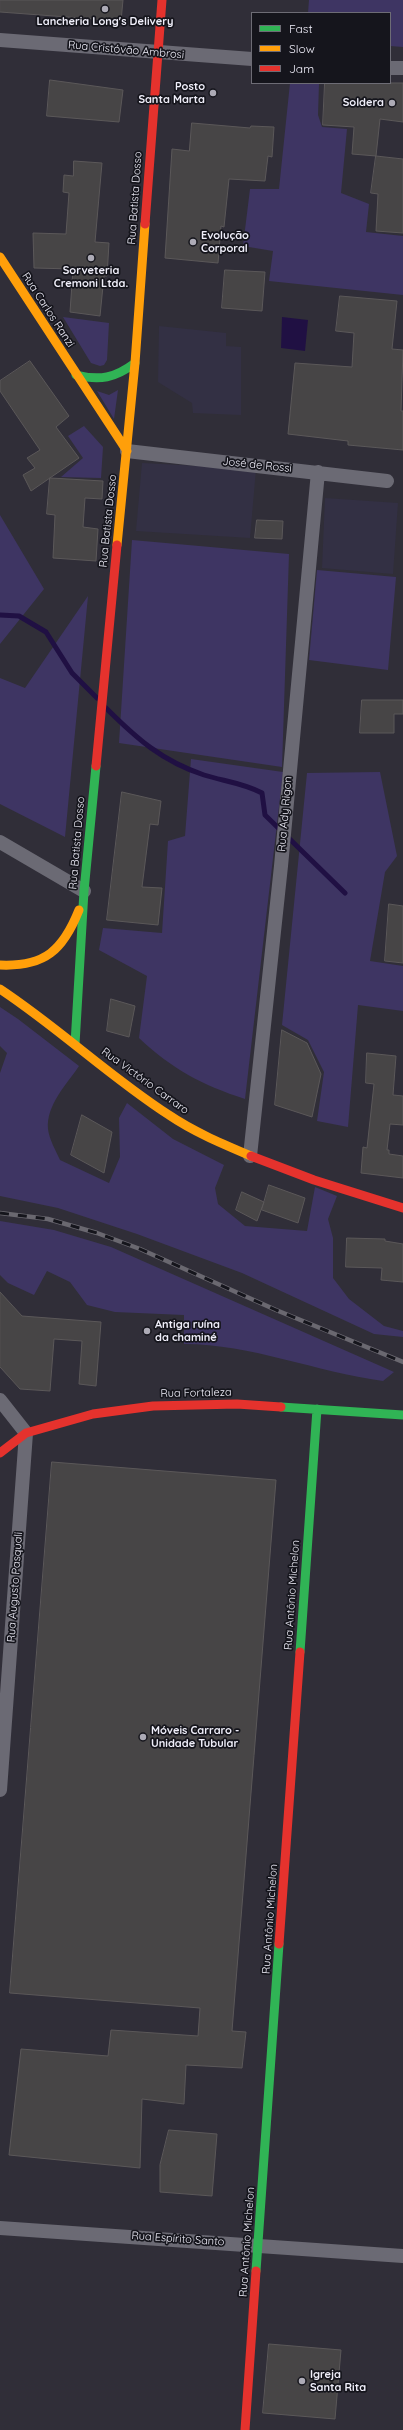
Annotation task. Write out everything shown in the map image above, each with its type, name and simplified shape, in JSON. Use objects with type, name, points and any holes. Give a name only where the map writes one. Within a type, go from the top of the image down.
[{"type":"main road","name":"Rua Batista Dosso","points":[[75,1044],[84,896],[135,363],[162,0]]},
{"type":"main road","name":"Rua Carlos Ranzi","points":[[0,257],[127,451]]},
{"type":"main road","points":[[76,375],[95,380],[108,379],[119,375],[135,363]]},
{"type":"main road","points":[[0,965],[11,966],[37,961],[58,948],[69,932],[84,896]]},
{"type":"main road","name":"Rua Victório Carraro","points":[[0,989],[27,1006],[107,1070],[172,1117],[214,1140],[250,1156],[403,1208]]},
{"type":"main road","name":"Rua Fortaleza","points":[[0,1452],[26,1433],[93,1414],[152,1406],[237,1404],[403,1415]]},
{"type":"main road","name":"Rua Antônio Michelon","points":[[245,2430],[317,1409]]},
{"type":"street","name":"Rua Cristóvão Ambrosi","points":[[0,40],[251,59]]},
{"type":"street","points":[[391,68],[403,68]]},
{"type":"street","name":"José de Rossi","points":[[127,451],[387,481]]},
{"type":"street","name":"Rua Ady Rigon","points":[[250,1156],[281,866],[318,472]]},
{"type":"street","points":[[0,842],[84,896]]},
{"type":"street","points":[[0,1400],[26,1433]]},
{"type":"street","name":"Rua Augusto Pasquali","points":[[0,1790],[3,1719],[26,1433]]},
{"type":"street","name":"Rua Espírito Santo","points":[[0,2228],[259,2244],[403,2256]]},
{"type":"shaded area","points":[[309,0],[403,0],[403,47],[391,46],[391,12],[308,12]]},
{"type":"shaded area","points":[[290,84],[319,84],[318,115],[322,127],[347,129],[341,193],[369,204],[366,232],[403,236],[403,295],[269,281],[273,251],[243,246],[250,189],[279,189]]},
{"type":"shaded area","points":[[63,317],[109,323],[107,360],[104,365],[100,366],[91,363]]},
{"type":"shaded area","points":[[282,317],[308,320],[305,351],[281,348]]},
{"type":"shaded area","points":[[159,326],[226,333],[226,346],[241,347],[241,415],[193,413],[192,403],[158,382]]},
{"type":"shaded area","points":[[118,390],[114,419],[97,391],[109,395]]},
{"type":"shaded area","points":[[84,426],[103,447],[101,478],[61,477],[83,458],[68,436]]},
{"type":"shaded area","points":[[142,463],[256,469],[250,538],[136,531]]},
{"type":"shaded area","points":[[325,498],[398,503],[393,574],[322,568]]},
{"type":"shaded area","points":[[0,515],[44,589],[0,644]]},
{"type":"shaded area","points":[[132,540],[289,554],[282,767],[119,743]]},
{"type":"shaded area","points":[[317,570],[396,577],[388,670],[309,660]]},
{"type":"shaded area","points":[[88,596],[65,837],[0,804],[0,678],[25,688]]},
{"type":"shaded area","points":[[191,759],[283,772],[245,1099],[229,1094],[188,1075],[163,1059],[139,1038],[147,976],[99,950],[103,928],[162,933],[168,841],[185,836]]},
{"type":"shaded area","points":[[380,772],[397,856],[385,872],[370,961],[403,966],[403,1011],[358,1005],[348,1127],[317,1121],[324,1072],[308,1040],[282,1025],[307,773]]},
{"type":"shaded area","points":[[0,1007],[79,1066],[58,1095],[48,1120],[50,1137],[60,1160],[109,1183],[120,1157],[119,1118],[127,1103],[173,1139],[224,1165],[215,1188],[218,1204],[245,1226],[307,1231],[315,1187],[337,1196],[328,1219],[333,1238],[333,1278],[349,1299],[384,1326],[403,1331],[403,1337],[374,1334],[242,1273],[137,1234],[58,1208],[0,1196],[0,1073],[7,1053],[0,1046]]},
{"type":"shaded area","points":[[0,1221],[54,1230],[111,1247],[394,1372],[383,1381],[358,1377],[259,1353],[209,1345],[184,1344],[184,1315],[115,1312],[87,1305],[70,1282],[47,1271],[34,1295],[8,1283],[0,1275]]},
{"type":"building","points":[[0,0],[123,0],[121,21],[0,12]]},
{"type":"building","points":[[50,80],[123,90],[119,122],[47,116]]},
{"type":"building","points":[[403,83],[403,122],[380,119],[376,156],[352,154],[354,127],[323,125],[325,84]]},
{"type":"building","points":[[192,123],[250,128],[251,126],[274,127],[272,157],[268,156],[265,181],[229,179],[224,227],[221,226],[218,263],[165,258],[172,149],[189,151]]},
{"type":"building","points":[[376,156],[403,159],[403,233],[376,231],[378,194],[371,193]]},
{"type":"building","points":[[74,161],[102,163],[95,242],[109,243],[107,276],[104,276],[100,316],[70,312],[73,269],[34,268],[33,233],[66,234],[69,193],[63,192],[64,175],[73,176]]},
{"type":"building","points":[[225,270],[265,272],[262,311],[222,308]]},
{"type":"building","points":[[340,296],[397,301],[392,349],[403,350],[401,411],[403,411],[403,450],[348,445],[348,441],[288,434],[295,363],[352,367],[354,333],[336,331]]},
{"type":"building","points":[[30,361],[69,416],[56,427],[79,458],[31,491],[23,475],[35,468],[27,458],[40,450],[0,391],[0,381]]},
{"type":"building","points":[[50,478],[103,481],[102,499],[85,498],[83,527],[98,529],[96,561],[53,558],[55,515],[47,514]]},
{"type":"building","points":[[257,520],[283,521],[282,539],[255,538]]},
{"type":"building","points":[[362,700],[403,700],[403,714],[394,714],[394,733],[360,733]]},
{"type":"building","points":[[122,792],[161,801],[158,825],[150,824],[142,887],[162,888],[158,925],[107,920]]},
{"type":"building","points":[[389,904],[403,906],[403,963],[385,961]]},
{"type":"building","points":[[111,999],[135,1006],[129,1037],[107,1031]]},
{"type":"building","points":[[282,1030],[307,1043],[321,1074],[312,1117],[275,1105]]},
{"type":"building","points":[[367,1053],[396,1056],[393,1095],[403,1096],[403,1125],[390,1124],[387,1150],[389,1150],[389,1154],[403,1156],[403,1178],[361,1173],[363,1147],[367,1148],[374,1084],[366,1083]]},
{"type":"building","points":[[82,1115],[112,1132],[104,1173],[71,1155]]},
{"type":"building","points":[[269,1185],[305,1198],[298,1223],[262,1210]]},
{"type":"building","points":[[242,1192],[264,1202],[257,1221],[236,1210]]},
{"type":"building","points":[[347,1238],[385,1239],[385,1241],[403,1244],[403,1282],[381,1280],[382,1268],[346,1267]]},
{"type":"building","points":[[0,1292],[22,1316],[101,1322],[96,1386],[79,1384],[82,1341],[54,1339],[50,1391],[20,1389],[0,1367]]},
{"type":"building","name":"Móveis Carraro - Unidade Tubular","points":[[52,1462],[276,1480],[232,2031],[246,2032],[242,2068],[186,2065],[184,2104],[142,2099],[140,2168],[9,2155],[21,2049],[108,2056],[111,2030],[198,2036],[200,2008],[10,1993]]},
{"type":"building","points":[[169,2130],[217,2134],[212,2196],[160,2192],[160,2165]]},
{"type":"building","name":"Igreja Santa Rita","points":[[269,2344],[341,2350],[335,2419],[263,2413]]},
{"type":"waterway","points":[[0,615],[19,616],[46,632],[72,673],[97,698]]},
{"type":"waterway","points":[[106,708],[128,730],[151,748],[175,763],[204,775],[241,784],[262,793],[265,815],[345,893]]},
{"type":"railway","points":[[0,1213],[48,1219],[97,1233],[140,1249],[276,1310],[403,1362]]},
{"type":"traffic: fast","points":[[76,375],[93,378],[107,377],[121,372],[135,363]]},
{"type":"traffic: fast","points":[[75,1044],[84,891],[96,766]]},
{"type":"traffic: fast","points":[[281,1407],[403,1415]]},
{"type":"traffic: fast","points":[[300,1652],[317,1409]]},
{"type":"traffic: fast","points":[[256,2271],[279,1944]]},
{"type":"traffic: slow","points":[[117,545],[135,363],[145,224]]},
{"type":"traffic: slow","points":[[0,257],[127,451]]},
{"type":"traffic: slow","points":[[0,965],[29,963],[41,959],[50,953],[59,946],[66,936],[79,910]]},
{"type":"traffic: slow","points":[[0,989],[22,1004],[126,1085],[169,1115],[199,1132],[251,1156]]},
{"type":"traffic: jam","points":[[145,224],[162,0]]},
{"type":"traffic: jam","points":[[96,766],[117,545]]},
{"type":"traffic: jam","points":[[251,1156],[314,1180],[403,1208]]},
{"type":"traffic: jam","points":[[0,1453],[26,1433],[93,1414],[153,1406],[237,1404],[281,1407]]},
{"type":"traffic: jam","points":[[279,1944],[300,1652]]},
{"type":"traffic: jam","points":[[245,2430],[256,2271]]},
{"type":"place","name":"Lancheria Long's Delivery","points":[[105,9]]},
{"type":"place","name":"Posto Santa Marta","points":[[213,93]]},
{"type":"place","name":"Soldera","points":[[392,103]]},
{"type":"place","name":"Evolução Corporal","points":[[193,242]]},
{"type":"place","name":"Sorveteria Cremoni Ltda.","points":[[91,258]]},
{"type":"place","name":"Antiga ruína da chaminé","points":[[147,1331]]},
{"type":"place","name":"Móveis Carraro - Unidade Tubular","points":[[143,1737]]},
{"type":"place","name":"Igreja Santa Rita","points":[[302,2381]]}]
